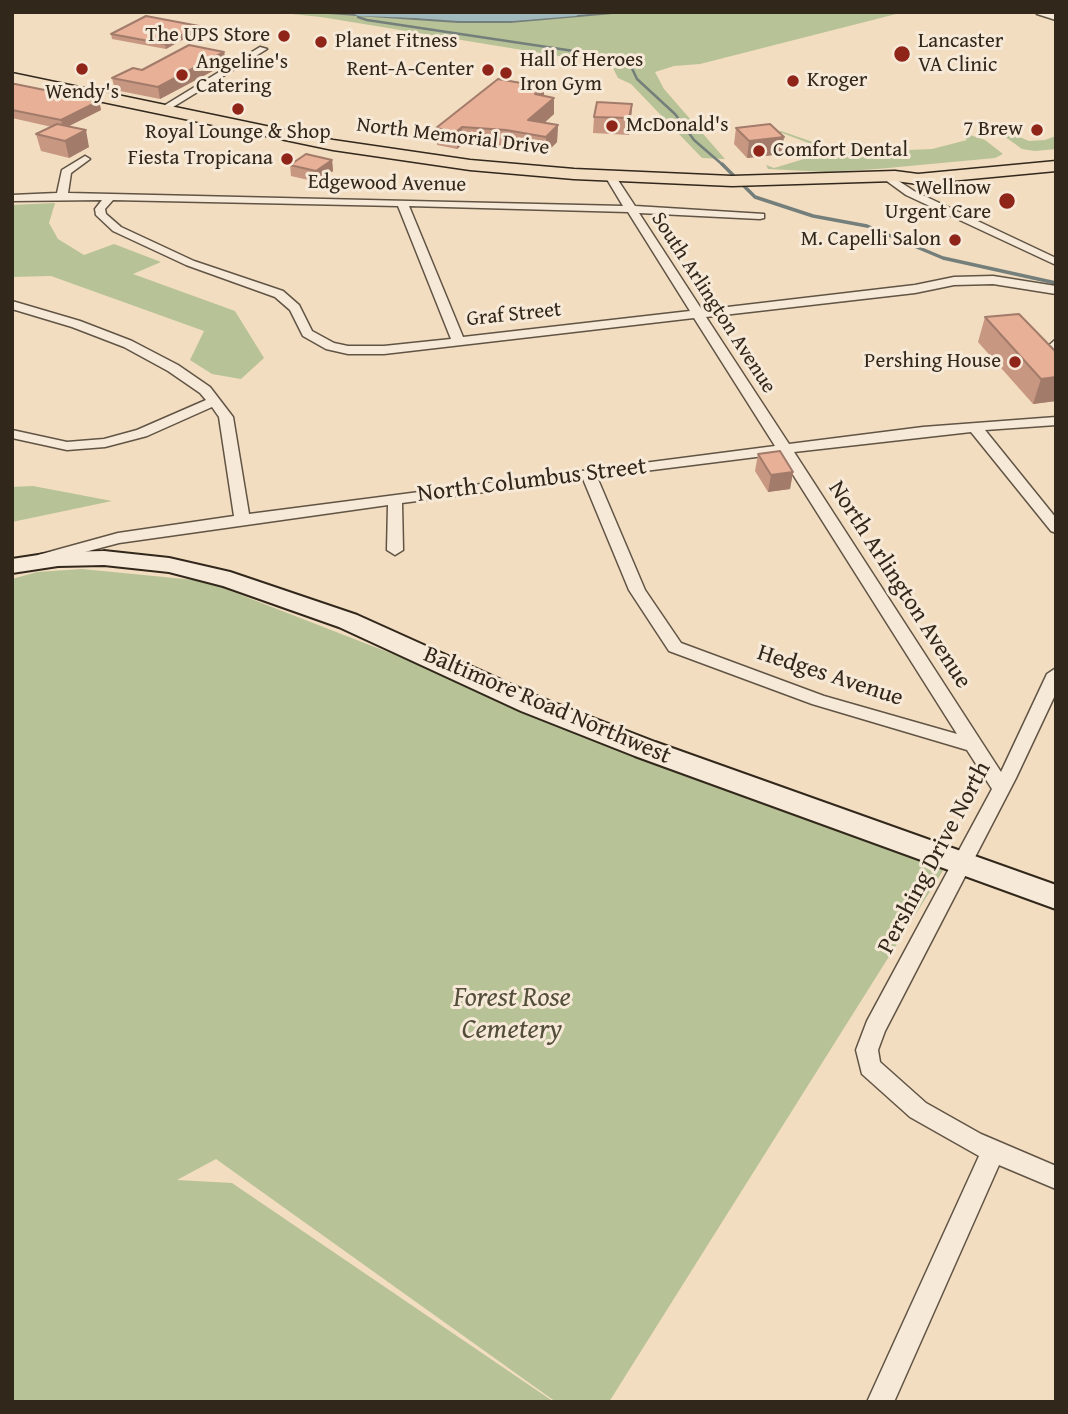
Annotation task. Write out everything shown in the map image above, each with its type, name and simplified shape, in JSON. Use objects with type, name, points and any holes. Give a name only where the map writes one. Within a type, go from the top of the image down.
[{"type":"main road","name":"North Memorial Drive","points":[[12,78],[372,152],[470,165],[610,176],[758,181],[892,176],[941,178],[1056,166]]},
{"type":"main road","name":"North Memorial Drive","points":[[892,176],[912,170],[984,164],[1056,153]]},
{"type":"main road","name":"Baltimore Road Northwest","points":[[21,564],[82,558],[148,562],[200,572],[265,591],[348,621],[530,704],[645,749],[1056,897]]},
{"type":"street","points":[[1041,12],[1056,16]]},
{"type":"street","points":[[162,110],[263,49]]},
{"type":"street","points":[[62,196],[66,172],[85,159]]},
{"type":"street","name":"South Arlington Avenue","points":[[610,176],[785,451]]},
{"type":"street","points":[[892,176],[910,193],[1056,262]]},
{"type":"street","name":"Edgewood Avenue","points":[[12,198],[62,196],[401,203],[629,209],[760,216]]},
{"type":"street","name":"Graf Street","points":[[109,198],[100,209],[101,215],[117,229],[190,263],[279,294],[295,308],[307,333],[324,344],[365,350],[915,289],[954,281],[993,280],[1056,290]]},
{"type":"street","points":[[401,203],[458,341]]},
{"type":"street","points":[[12,305],[76,324],[128,344],[195,383],[215,401],[226,417],[242,519]]},
{"type":"street","points":[[1056,343],[1052,348],[1056,354]]},
{"type":"street","points":[[12,434],[68,446],[105,443],[142,433],[215,401]]},
{"type":"street","name":"North Columbus Street","points":[[21,564],[118,538],[242,519],[588,473],[785,451],[923,431],[1056,421]]},
{"type":"street","points":[[974,426],[1056,528]]},
{"type":"street","name":"North Arlington Avenue","points":[[785,451],[1001,788]]},
{"type":"street","name":"Hedges Avenue","points":[[588,473],[638,590],[653,619],[675,648],[818,700],[974,745]]},
{"type":"street","points":[[395,499],[395,550]]},
{"type":"street","name":"Pershing Drive North","points":[[993,1152],[918,1110],[870,1067],[867,1050],[874,1028],[963,864],[1056,674]]},
{"type":"street","points":[[880,1402],[993,1152],[1056,1178]]},
{"type":"green space","points":[[272,12],[904,12],[700,64],[674,66],[655,72],[664,89],[725,159],[702,158],[631,84],[618,78],[610,62],[321,17]]},
{"type":"green space","points":[[1007,122],[999,126],[1001,129],[1029,141],[1056,136],[1056,149],[1022,149],[993,128]]},
{"type":"green space","points":[[781,131],[833,149],[836,153],[932,149],[967,140],[963,136],[970,135],[985,140],[1003,154],[995,158],[877,169],[826,172],[768,169],[766,165],[774,168],[824,153],[812,148],[814,145],[775,133]]},
{"type":"green space","points":[[55,203],[49,223],[58,239],[84,255],[114,244],[161,262],[133,274],[235,311],[264,358],[241,379],[212,374],[190,360],[204,331],[51,276],[12,277],[12,205]]},
{"type":"green space","points":[[33,486],[112,501],[12,522],[12,487]]},
{"type":"green space","name":"Forest Rose Cemetery","points":[[82,569],[205,581],[403,658],[522,712],[944,869],[609,1402],[556,1402],[216,1159],[177,1180],[232,1183],[554,1402],[12,1402],[12,579],[37,572]]},
{"type":"water","points":[[314,12],[433,12],[470,18],[555,12],[624,12],[510,22],[458,22]]},
{"type":"building","points":[[146,16],[199,26],[165,44],[111,34]]},
{"type":"building","points":[[189,45],[224,52],[158,87],[112,78],[133,68],[142,70]]},
{"type":"building","points":[[498,79],[544,87],[535,94],[554,98],[528,120],[558,125],[546,137],[506,130],[462,127],[456,132],[436,128]]},
{"type":"building","points":[[12,84],[99,101],[61,120],[12,110]]},
{"type":"building","points":[[597,102],[632,104],[629,118],[594,117]]},
{"type":"building","points":[[57,124],[86,130],[65,141],[36,134]]},
{"type":"building","points":[[770,124],[784,137],[749,141],[736,128]]},
{"type":"building","points":[[306,154],[332,160],[316,171],[290,165]]},
{"type":"building","points":[[1019,314],[1056,352],[1056,377],[1041,379],[985,317]]},
{"type":"building","points":[[780,451],[793,472],[771,475],[758,454]]},
{"type":"waterway","points":[[358,12],[512,17],[576,12]]},
{"type":"waterway","points":[[359,12],[358,17],[367,20],[587,53],[629,62],[637,79],[675,114],[694,140],[724,166]]},
{"type":"waterway","points":[[724,166],[755,197],[813,216],[867,226],[943,258],[1056,283]]},
{"type":"place","name":"The UPS Store","points":[[284,36]]},
{"type":"place","name":"Planet Fitness","points":[[321,42]]},
{"type":"place","name":"Lancaster VA Clinic","points":[[902,54]]},
{"type":"place","name":"Wendy's","points":[[82,69]]},
{"type":"place","name":"Rent-A-Center","points":[[488,70]]},
{"type":"place","name":"Hall of Heroes Iron Gym","points":[[506,73]]},
{"type":"place","name":"Angeline's Catering","points":[[182,75]]},
{"type":"place","name":"Kroger","points":[[793,81]]},
{"type":"place","name":"Royal Lounge & Shop","points":[[238,109]]},
{"type":"place","name":"McDonald's","points":[[612,126]]},
{"type":"place","name":"7 Brew","points":[[1037,130]]},
{"type":"place","name":"Comfort Dental","points":[[759,151]]},
{"type":"place","name":"Fiesta Tropicana","points":[[287,159]]},
{"type":"place","name":"Wellnow Urgent Care","points":[[1007,201]]},
{"type":"place","name":"M. Capelli Salon","points":[[955,240]]},
{"type":"place","name":"Pershing House","points":[[1015,362]]}]
